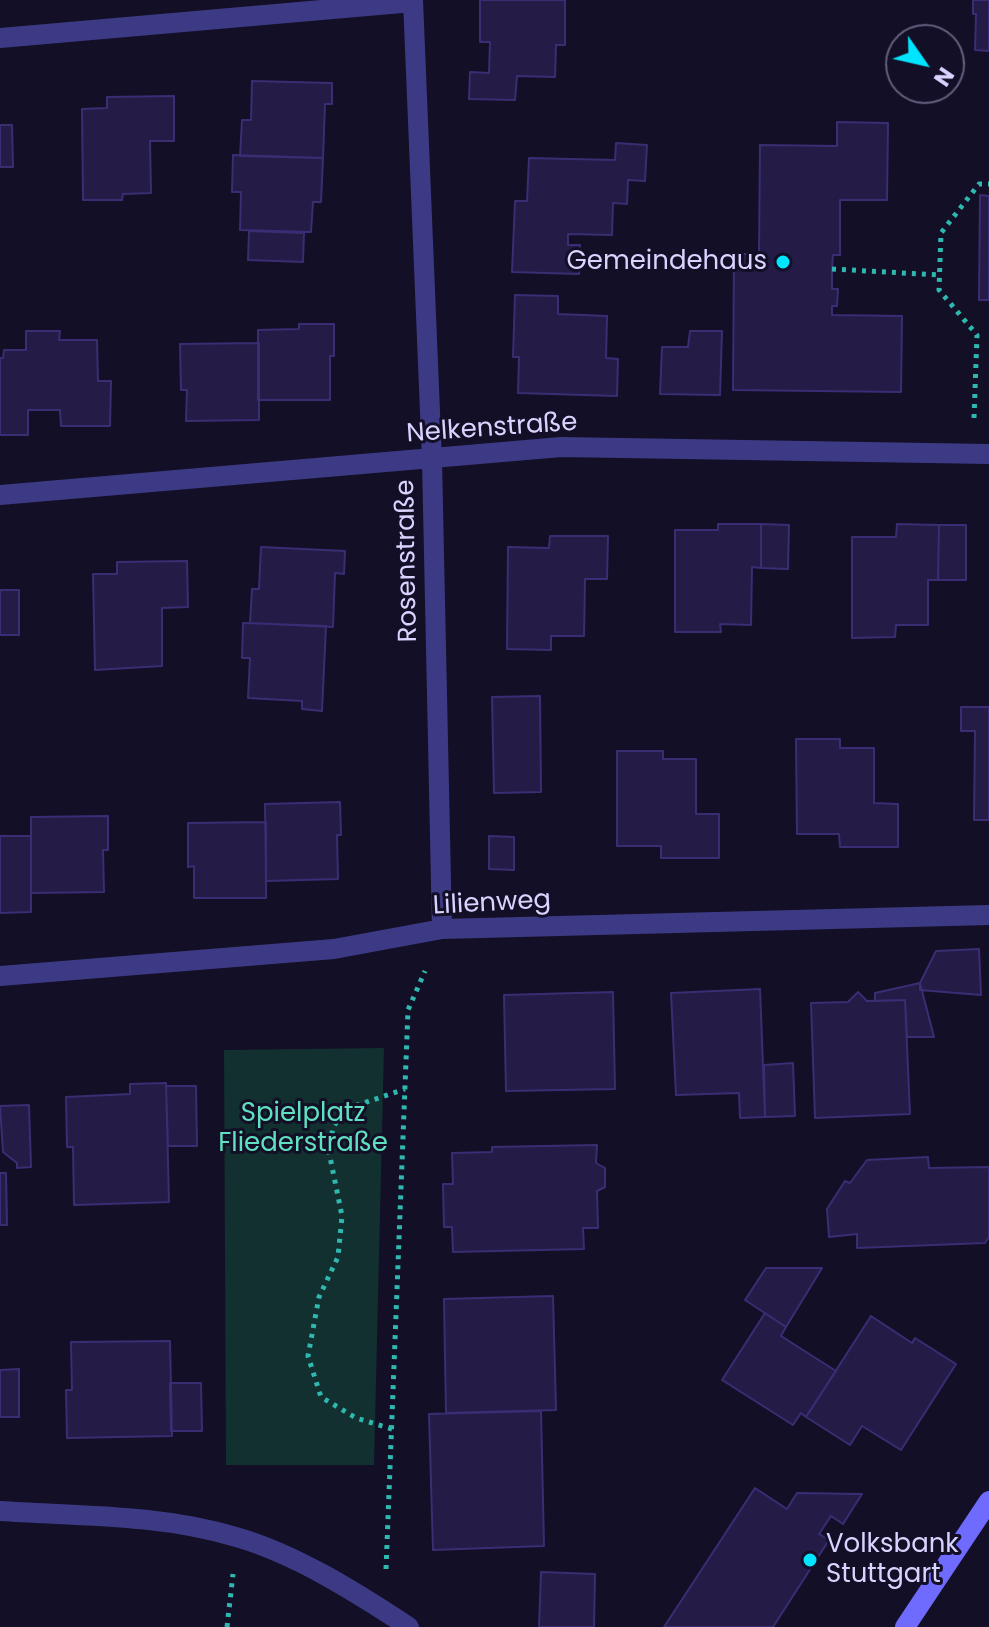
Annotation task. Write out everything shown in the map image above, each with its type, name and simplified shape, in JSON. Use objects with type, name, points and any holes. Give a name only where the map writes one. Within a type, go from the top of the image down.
[{"type":"street","points":[[0,38],[413,1]]},
{"type":"street","name":"Rosenstraße","points":[[413,1],[432,460],[442,929]]},
{"type":"street","name":"Nelkenstraße","points":[[0,495],[561,447],[981,454]]},
{"type":"street","name":"Lilienweg","points":[[0,976],[334,949],[442,929],[989,915]]},
{"type":"street","points":[[905,1627],[989,1501]]},
{"type":"street","points":[[0,1511],[154,1520],[237,1537],[306,1566],[409,1627]]},
{"type":"path","points":[[981,454],[977,335],[939,290],[939,275],[941,233],[979,184],[989,184]]},
{"type":"path","points":[[832,269],[939,275]]},
{"type":"path","points":[[384,1611],[408,1010],[442,929]]},
{"type":"path","points":[[392,1429],[356,1418],[321,1397],[308,1356],[319,1297],[338,1257],[342,1216],[329,1152],[333,1127],[346,1109],[405,1089]]},
{"type":"path","points":[[227,1627],[237,1537]]},
{"type":"green space","name":"Spielplatz Fliederstraße","points":[[384,1048],[374,1465],[226,1465],[224,1050]]},
{"type":"building","points":[[480,0],[565,0],[565,45],[556,45],[555,77],[517,76],[515,100],[469,99],[470,72],[489,73],[490,42],[480,42]]},
{"type":"building","points":[[973,0],[989,0],[989,51],[975,50],[976,14],[973,14]]},
{"type":"building","points":[[252,81],[332,83],[332,104],[325,104],[323,158],[240,156],[242,120],[251,120]]},
{"type":"building","points":[[174,96],[174,141],[150,141],[151,193],[123,194],[122,200],[83,200],[82,109],[107,108],[107,97]]},
{"type":"building","name":"Gemeindehaus","points":[[837,122],[888,123],[887,200],[840,200],[840,255],[833,255],[832,269],[832,289],[838,289],[837,306],[832,306],[832,315],[902,316],[901,392],[733,390],[734,254],[759,254],[760,145],[837,146]]},
{"type":"building","points":[[0,125],[12,125],[13,167],[0,167]]},
{"type":"building","points":[[616,143],[647,145],[645,181],[628,180],[627,204],[613,203],[612,235],[568,234],[568,245],[580,245],[579,274],[512,272],[515,201],[527,201],[529,158],[615,160]]},
{"type":"building","points":[[233,155],[323,158],[321,202],[313,202],[311,232],[240,230],[241,192],[232,192]]},
{"type":"building","points":[[980,195],[989,196],[989,300],[979,300]]},
{"type":"building","points":[[249,231],[304,233],[303,262],[248,260]]},
{"type":"building","points":[[515,295],[558,296],[558,314],[607,316],[606,358],[618,359],[617,396],[518,393],[519,357],[513,357]]},
{"type":"building","points":[[299,324],[334,324],[330,400],[258,400],[258,330],[299,329]]},
{"type":"building","points":[[26,331],[60,331],[59,340],[97,340],[98,381],[111,381],[110,426],[61,426],[60,410],[28,410],[28,435],[0,435],[0,358],[3,358],[4,350],[26,350]]},
{"type":"building","points":[[690,331],[722,331],[720,395],[660,394],[662,347],[688,347]]},
{"type":"building","points":[[259,343],[259,420],[186,421],[187,390],[181,390],[180,344]]},
{"type":"building","points":[[718,524],[761,524],[761,568],[752,567],[751,625],[720,624],[721,632],[675,632],[675,530],[718,530]]},
{"type":"building","points":[[761,524],[789,525],[788,569],[761,568]]},
{"type":"building","points":[[897,524],[939,525],[938,580],[928,580],[928,625],[896,625],[895,637],[852,638],[852,537],[896,537]]},
{"type":"building","points":[[939,525],[966,525],[966,580],[938,580]]},
{"type":"building","points":[[550,536],[608,536],[607,579],[585,579],[584,636],[551,636],[551,650],[507,649],[508,547],[549,548]]},
{"type":"building","points":[[261,547],[345,551],[344,574],[335,573],[333,627],[250,623],[252,589],[259,589]]},
{"type":"building","points":[[187,561],[188,607],[162,608],[162,666],[95,670],[93,574],[117,574],[117,562]]},
{"type":"building","points":[[0,590],[19,590],[19,635],[0,635]]},
{"type":"building","points":[[243,623],[326,626],[322,711],[302,709],[302,701],[248,698],[250,658],[242,658]]},
{"type":"building","points":[[540,696],[541,792],[494,793],[492,697]]},
{"type":"building","points":[[961,707],[989,707],[989,820],[974,820],[975,731],[961,731]]},
{"type":"building","points":[[796,739],[840,739],[840,748],[874,748],[874,803],[898,804],[898,847],[840,847],[839,834],[797,834]]},
{"type":"building","points":[[617,751],[663,751],[663,759],[696,759],[696,814],[719,814],[719,858],[661,858],[661,846],[617,846]]},
{"type":"building","points":[[340,802],[338,879],[266,881],[265,804]]},
{"type":"building","points":[[108,816],[108,850],[103,850],[104,892],[31,893],[31,817]]},
{"type":"building","points":[[266,822],[266,898],[194,898],[194,866],[188,867],[188,823]]},
{"type":"building","points":[[0,836],[31,836],[31,912],[0,913]]},
{"type":"building","points":[[489,836],[514,837],[514,870],[489,869]]},
{"type":"building","points":[[979,949],[981,995],[920,990],[920,983],[936,951]]},
{"type":"building","points":[[920,983],[934,1037],[907,1037],[905,1000],[875,1001],[875,993]]},
{"type":"building","points":[[760,989],[765,1117],[740,1118],[739,1093],[676,1095],[671,993]]},
{"type":"building","points":[[613,992],[615,1089],[506,1091],[504,995]]},
{"type":"building","points":[[858,992],[867,1001],[905,1000],[910,1114],[815,1118],[811,1003],[848,1002]]},
{"type":"building","points":[[793,1063],[795,1116],[765,1117],[764,1065]]},
{"type":"building","points":[[166,1083],[169,1202],[74,1205],[73,1147],[67,1147],[66,1097],[130,1094],[130,1084]]},
{"type":"building","points":[[166,1086],[196,1086],[197,1146],[168,1146]]},
{"type":"building","points":[[29,1105],[31,1167],[17,1168],[17,1163],[3,1152],[0,1106]]},
{"type":"building","points":[[597,1145],[596,1163],[605,1168],[605,1187],[597,1191],[598,1228],[583,1228],[584,1249],[453,1252],[452,1227],[444,1227],[443,1184],[453,1184],[452,1153],[492,1152],[492,1147]]},
{"type":"building","points":[[928,1157],[929,1168],[989,1167],[989,1237],[985,1243],[857,1248],[857,1234],[829,1237],[827,1209],[845,1181],[850,1183],[867,1160]]},
{"type":"building","points":[[0,1173],[6,1173],[7,1225],[0,1225]]},
{"type":"building","points":[[766,1268],[822,1268],[786,1327],[745,1300]]},
{"type":"building","points":[[553,1296],[556,1410],[446,1413],[444,1299]]},
{"type":"building","points":[[765,1313],[786,1327],[781,1336],[836,1371],[806,1417],[801,1413],[793,1425],[722,1380]]},
{"type":"building","points":[[871,1316],[912,1343],[915,1338],[956,1364],[901,1450],[862,1426],[850,1445],[806,1417]]},
{"type":"building","points":[[170,1341],[172,1436],[67,1438],[66,1390],[72,1390],[71,1342]]},
{"type":"building","points":[[19,1369],[19,1417],[0,1417],[0,1370]]},
{"type":"building","points":[[170,1383],[201,1383],[202,1431],[171,1431]]},
{"type":"building","points":[[541,1411],[544,1546],[433,1550],[429,1414]]},
{"type":"building","points":[[755,1488],[787,1509],[797,1493],[862,1494],[843,1524],[831,1516],[819,1534],[829,1540],[773,1627],[664,1627]]},
{"type":"building","points":[[541,1572],[595,1574],[594,1627],[539,1627]]},
{"type":"place","name":"Gemeindehaus","points":[[783,262]]},
{"type":"place","name":"Volksbank Stuttgart","points":[[810,1560]]}]
